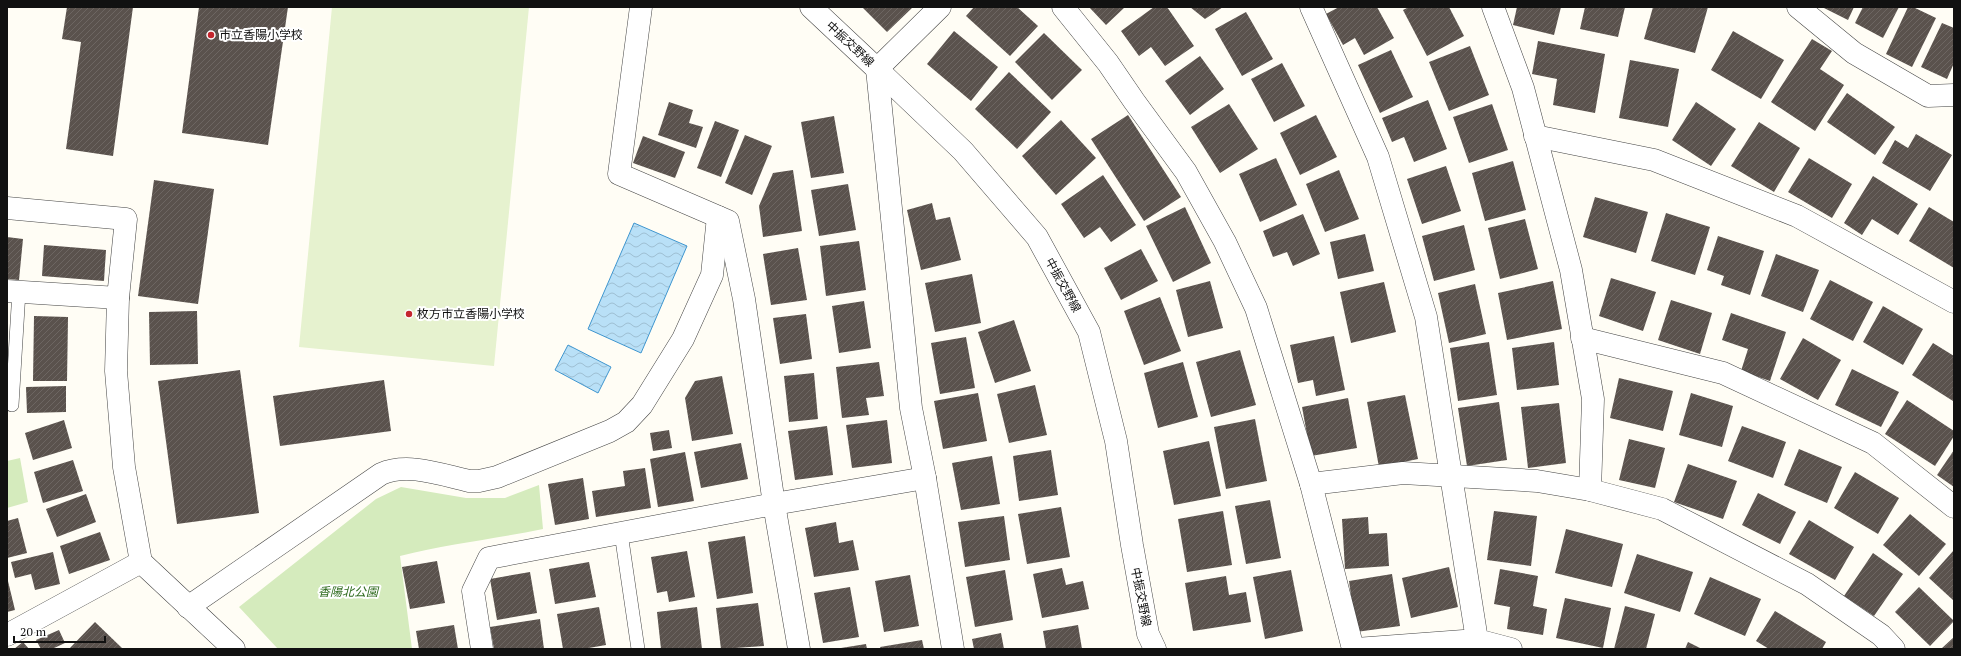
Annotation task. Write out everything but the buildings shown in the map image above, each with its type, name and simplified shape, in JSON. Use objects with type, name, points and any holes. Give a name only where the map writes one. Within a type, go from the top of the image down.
[{"type":"street","points":[[641,7],[619,174],[728,221],[744,299],[774,504],[799,649]]},
{"type":"street","name":"中振交野線","points":[[811,7],[963,150],[1037,237],[1089,332],[1116,441],[1132,545],[1148,634],[1155,649]]},
{"type":"street","points":[[940,7],[877,70],[911,408],[925,478],[953,649]]},
{"type":"street","points":[[1063,7],[1108,63],[1186,172],[1225,242],[1256,308],[1311,484],[1355,649],[1478,640],[1511,649]]},
{"type":"street","points":[[1311,7],[1378,157],[1426,317],[1478,640]]},
{"type":"street","points":[[1493,7],[1523,88],[1571,270],[1593,400],[1590,490]]},
{"type":"street","points":[[1798,7],[1854,52],[1928,96],[1954,95]]},
{"type":"street","points":[[1536,136],[1654,160],[1797,216],[1954,302]]},
{"type":"street","points":[[7,208],[126,219],[118,298],[116,371],[124,467],[141,562],[234,649]]},
{"type":"street","points":[[188,607],[390,470],[408,469],[469,481],[479,481],[497,477],[610,431],[626,422],[642,405],[683,340],[712,275],[718,217]]},
{"type":"street","points":[[13,291],[118,298]]},
{"type":"street","points":[[1582,338],[1723,373],[1873,443],[1954,507]]},
{"type":"street","points":[[1311,484],[1403,473],[1537,481],[1590,490],[1662,509],[1807,584],[1881,635],[1894,649]]},
{"type":"street","points":[[482,649],[473,591],[489,558],[774,504],[925,478]]},
{"type":"street","points":[[7,635],[141,562]]},
{"type":"lane","points":[[12,405],[13,291]]},
{"type":"lane","points":[[621,533],[638,649]]},
{"type":"green space","points":[[332,7],[529,7],[494,366],[299,347]]},
{"type":"green space","points":[[20,458],[28,502],[7,508],[7,461]]},
{"type":"green space","name":"香陽北公園","points":[[539,485],[543,529],[435,548],[400,556],[412,649],[278,649],[239,607],[376,499],[401,487],[466,498],[505,498]]},
{"type":"water","points":[[634,223],[687,246],[641,353],[588,329]]},
{"type":"water","points":[[568,345],[611,367],[598,393],[555,370]]},
{"type":"place","name":"市立香陽小学校","points":[[211,35]]},
{"type":"place","name":"枚方市立香陽小学校","points":[[409,314]]}]
